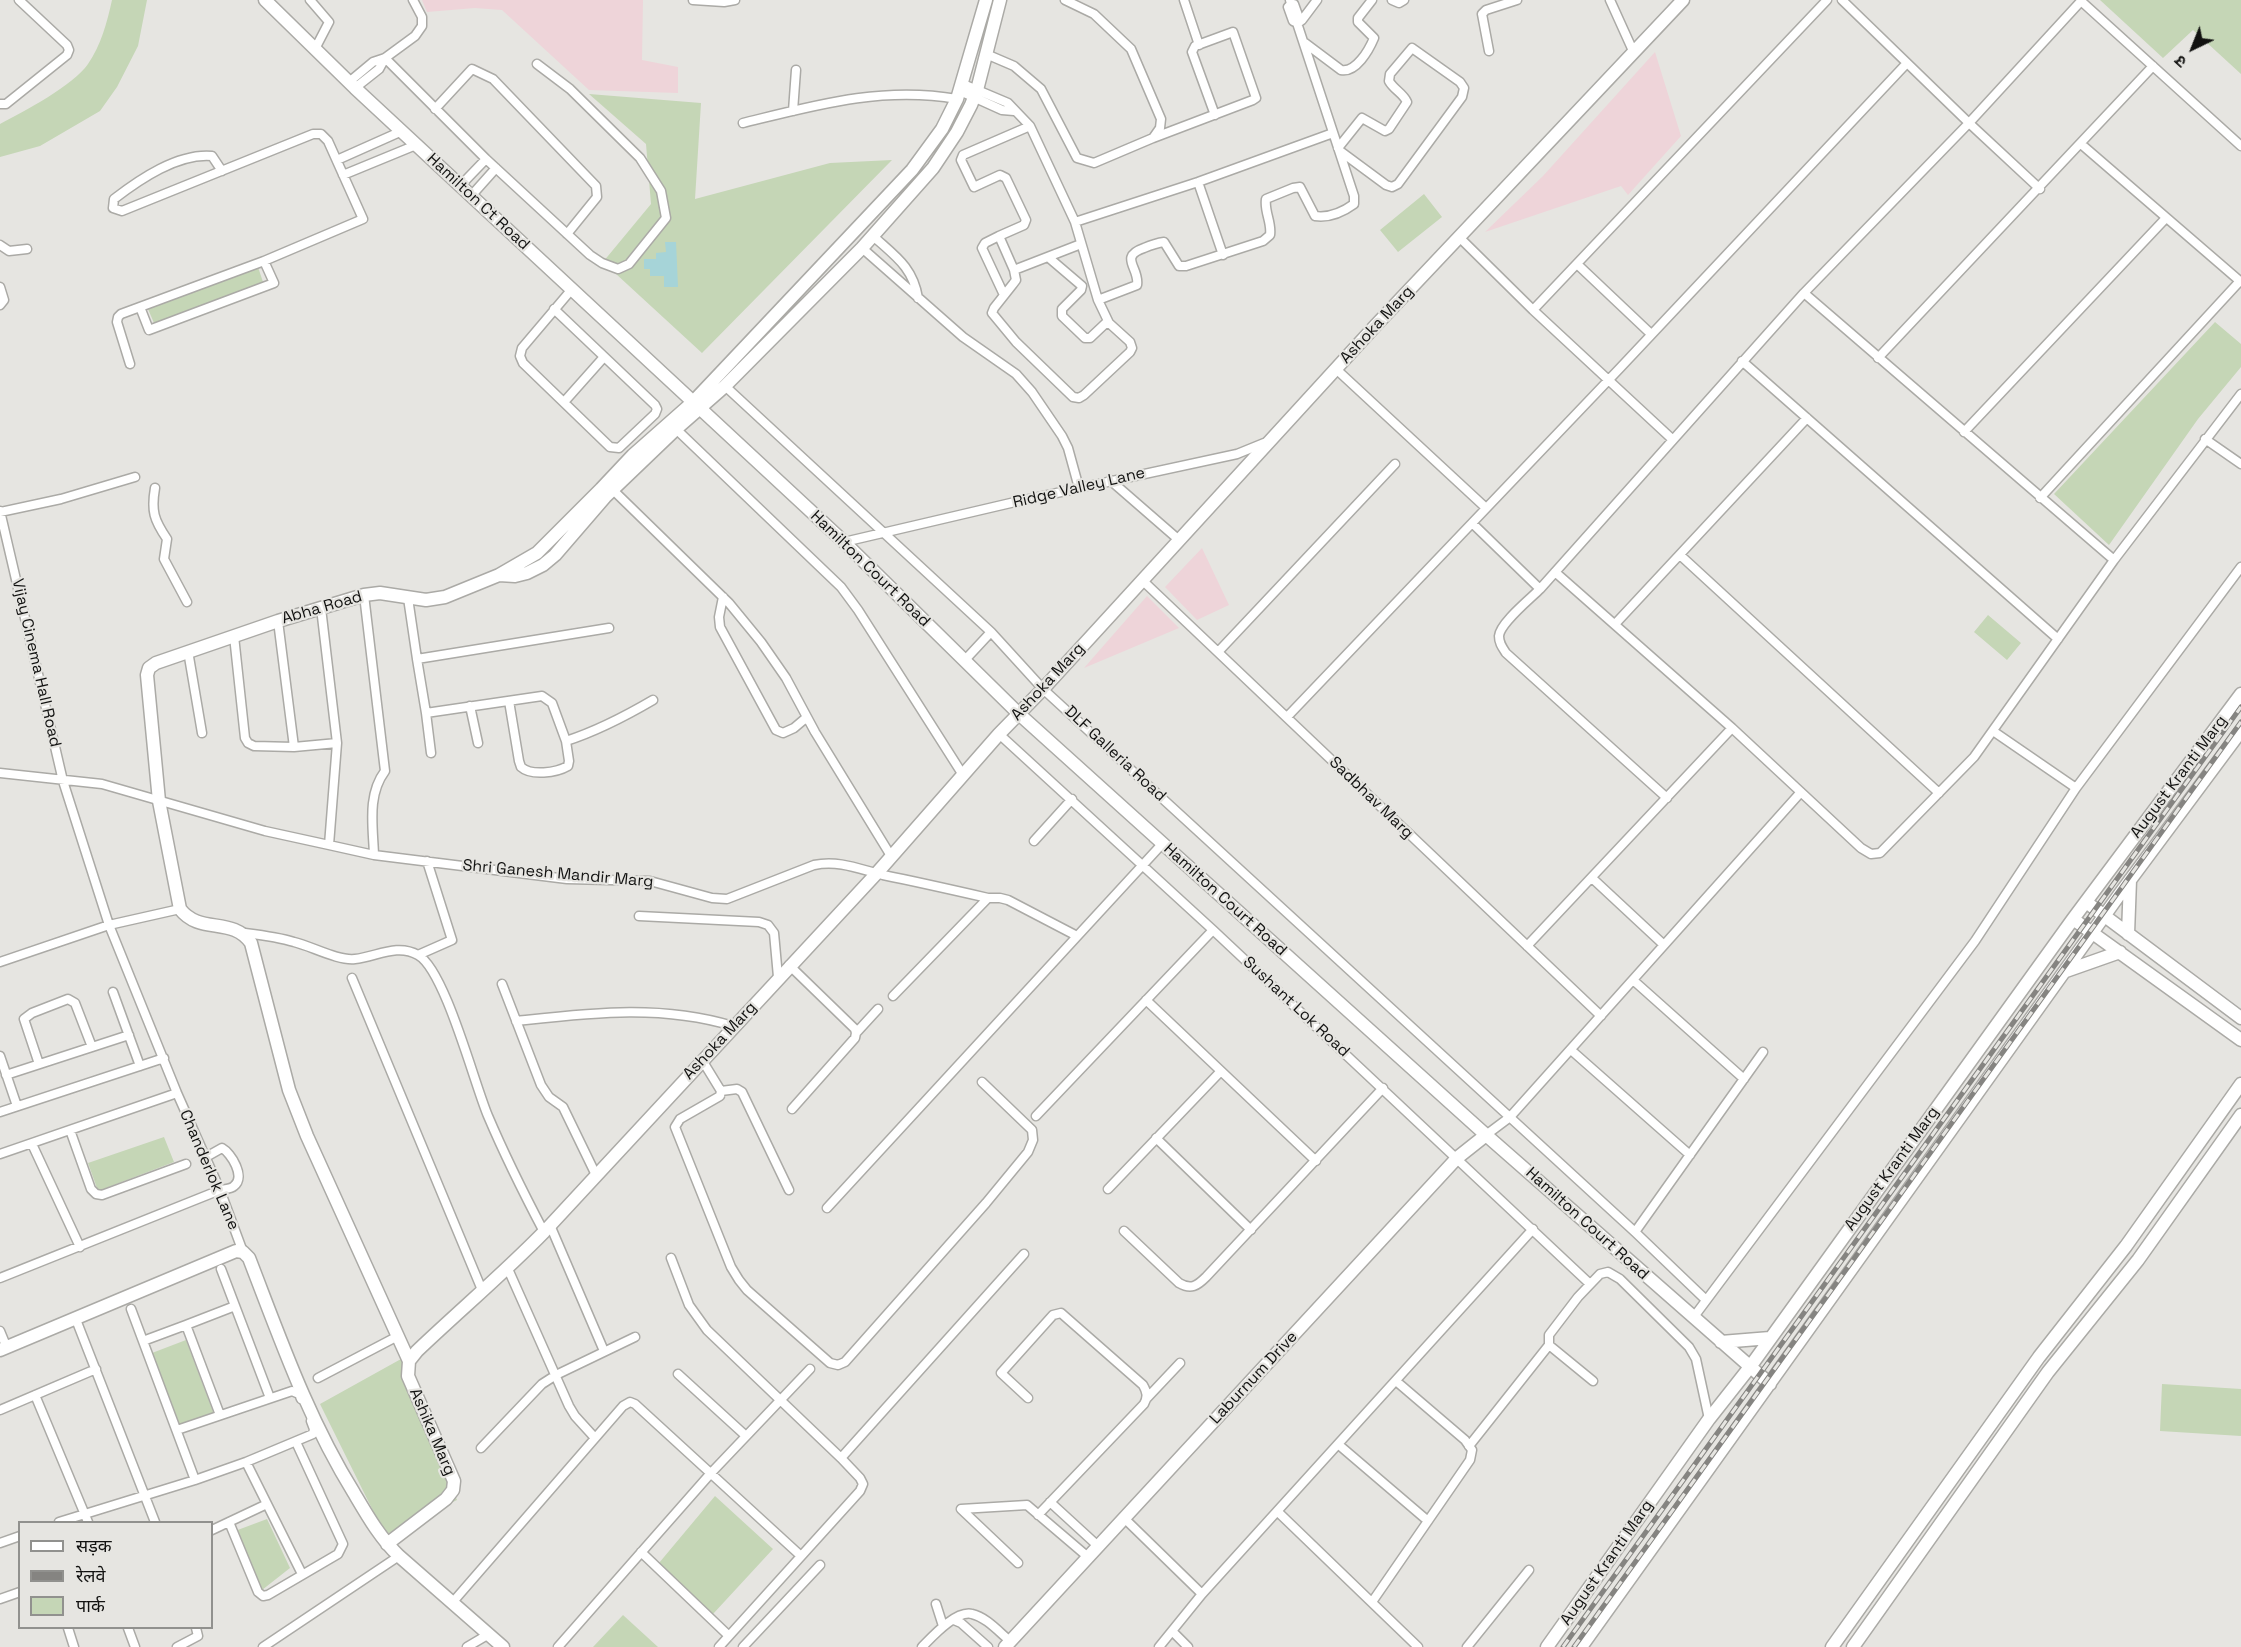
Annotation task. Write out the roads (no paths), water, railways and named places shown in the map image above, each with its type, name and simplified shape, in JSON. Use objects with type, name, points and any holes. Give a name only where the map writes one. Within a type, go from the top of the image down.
[{"type":"street","points":[[0,104],[6,104],[67,56],[69,50],[67,45],[19,0]]},
{"type":"street","name":"Hamilton Ct Road","points":[[265,0],[402,132],[697,406]]},
{"type":"street","points":[[310,0],[329,21],[315,49]]},
{"type":"street","points":[[352,85],[373,62],[385,58],[415,36],[422,26],[422,17],[413,0]]},
{"type":"street","points":[[693,0],[724,2],[735,0]]},
{"type":"street","points":[[697,406],[912,170],[942,129],[960,91],[986,0]]},
{"type":"street","points":[[697,406],[725,386],[862,248],[933,168],[957,132],[976,94],[1000,0]]},
{"type":"street","points":[[1065,0],[1094,14],[1131,49],[1161,119],[1160,128],[1153,138]]},
{"type":"street","points":[[1184,0],[1199,45]]},
{"type":"street","points":[[1297,23],[1302,20],[1317,0]]},
{"type":"street","points":[[1305,43],[1341,70],[1353,69],[1374,38],[1358,22],[1358,18],[1372,0]]},
{"type":"street","points":[[1392,0],[1399,3],[1404,0]]},
{"type":"street","points":[[1489,51],[1482,14],[1486,10],[1517,0]]},
{"type":"street","points":[[1610,0],[1634,53]]},
{"type":"street","name":"Ashoka Marg","points":[[409,1361],[482,1290],[508,1269],[547,1228],[789,965],[877,873],[999,734],[1043,689],[1272,438],[1683,0]]},
{"type":"street","points":[[1533,310],[1827,0]]},
{"type":"street","points":[[1842,0],[2040,189]]},
{"type":"street","points":[[1666,798],[1506,653],[1500,644],[1499,633],[1504,625],[1556,572],[1804,293],[1969,123],[2081,1],[2241,146]]},
{"type":"street","points":[[1098,300],[1137,285],[1131,256],[1134,251],[1164,242],[1179,266],[1186,266],[1263,241],[1270,235],[1272,226],[1265,207],[1266,199],[1271,195],[1300,188],[1315,216],[1324,217],[1346,210],[1354,204],[1354,196],[1305,43],[1288,7],[1291,2]]},
{"type":"street","points":[[986,54],[1014,66],[1041,89],[1077,158],[1094,163],[1153,138],[1215,115],[1256,98],[1235,33],[1232,32],[1199,45],[1192,52],[1215,115]]},
{"type":"street","points":[[1412,48],[1460,82],[1464,88],[1462,97],[1398,184],[1392,187],[1386,185],[1339,149],[1362,118],[1380,130],[1389,129],[1407,102],[1404,96],[1392,87],[1389,81],[1390,75],[1412,48]]},
{"type":"street","points":[[385,58],[486,159],[590,255],[618,269],[629,264],[666,218],[661,191],[640,158],[570,89],[537,64]]},
{"type":"street","points":[[1287,717],[1608,381],[1906,63]]},
{"type":"street","points":[[1878,358],[2040,189],[2153,66]]},
{"type":"street","points":[[435,109],[472,69],[493,79],[596,186],[597,197],[567,234]]},
{"type":"street","points":[[793,111],[796,70]]},
{"type":"street","points":[[743,123],[834,101],[875,95],[960,91],[1008,103],[1030,126],[1075,222],[1098,300],[1108,321],[1130,342],[1132,348],[1079,398],[1073,397],[994,319],[992,313],[994,308],[1016,280],[999,236]]},
{"type":"street","points":[[1004,295],[982,248],[985,243],[1026,223],[1006,178],[1000,175],[974,187],[962,157],[1030,126]]},
{"type":"street","points":[[337,160],[402,132]]},
{"type":"street","points":[[1075,222],[1198,182],[1333,133]]},
{"type":"street","points":[[130,364],[117,322],[118,317],[264,261],[363,219],[328,141],[321,134],[313,134],[222,171],[122,211],[113,208],[112,205],[114,199],[123,192],[168,166],[188,158],[201,155],[212,156],[222,171]]},
{"type":"street","points":[[2040,498],[2240,281],[2081,144]]},
{"type":"street","points":[[343,175],[416,145]]},
{"type":"street","points":[[460,186],[486,159]]},
{"type":"street","points":[[471,195],[496,168]]},
{"type":"street","points":[[1198,182],[1223,255]]},
{"type":"street","points":[[1964,432],[2166,218]]},
{"type":"street","points":[[873,236],[908,269],[913,276],[918,298]]},
{"type":"street","points":[[1459,237],[1533,310],[1672,439]]},
{"type":"street","points":[[1014,270],[1081,244]]},
{"type":"street","points":[[0,245],[9,250],[27,249]]},
{"type":"street","points":[[862,248],[963,337],[1016,374],[1032,392],[1065,442],[1079,488]]},
{"type":"street","points":[[1048,257],[1082,286],[1081,290],[1062,309],[1062,316],[1085,338],[1090,338],[1108,321]]},
{"type":"street","points":[[140,307],[149,330],[274,283],[264,261]]},
{"type":"street","points":[[1577,264],[1651,334]]},
{"type":"street","points":[[0,287],[4,300],[0,305]]},
{"type":"street","points":[[554,309],[657,409],[655,414],[619,448],[610,447],[523,363],[520,356],[522,348],[554,309],[572,289]]},
{"type":"street","points":[[1804,293],[2114,560]]},
{"type":"street","points":[[564,402],[604,357]]},
{"type":"street","points":[[1742,361],[2058,639]]},
{"type":"street","points":[[1336,369],[1486,508]]},
{"type":"street","name":"DLF Galleria Road","points":[[725,386],[991,632],[1043,689],[1635,1232],[1706,1300]]},
{"type":"street","points":[[1556,572],[1616,623],[1861,848],[1871,854],[1880,853],[1974,757],[2114,560],[2241,394]]},
{"type":"street","name":"Abha Road","points":[[499,575],[515,576],[543,565],[697,406]]},
{"type":"street","name":"Abha Road","points":[[159,801],[147,675],[149,668],[188,651],[364,595],[380,593],[426,600],[445,597],[499,575],[537,553],[633,455],[697,406]]},
{"type":"street","name":"Hamilton Court Road","points":[[697,406],[844,542],[1019,714],[1486,1134],[1770,1384]]},
{"type":"street","points":[[1616,623],[1807,418]]},
{"type":"street","points":[[676,429],[841,587],[963,775]]},
{"type":"street","name":"Ridge Valley Lane","points":[[844,542],[1110,480],[1237,454],[1272,438]]},
{"type":"street","points":[[2205,439],[2241,464]]},
{"type":"street","points":[[623,444],[633,455]]},
{"type":"street","points":[[1218,652],[1395,465]]},
{"type":"street","points":[[0,512],[61,499],[135,477]]},
{"type":"street","points":[[1110,480],[1179,540]]},
{"type":"street","points":[[154,488],[152,506],[156,524],[167,539],[164,559],[187,602]]},
{"type":"street","points":[[614,490],[723,597],[761,642],[786,678],[891,856]]},
{"type":"street","name":"Vijay Cinema Hall Road","points":[[0,512],[63,781]]},
{"type":"street","points":[[1472,523],[1540,589]]},
{"type":"street","points":[[1680,555],[1939,793]]},
{"type":"street","points":[[1693,1317],[1975,941],[2076,788],[2241,567]]},
{"type":"street","name":"Sadbhav Marg","points":[[1142,580],[1601,1016]]},
{"type":"street","points":[[364,595],[385,771],[375,785],[373,796],[374,855]]},
{"type":"street","points":[[723,597],[719,617],[720,627],[776,730],[783,733],[794,728],[807,717]]},
{"type":"street","points":[[408,598],[431,753]]},
{"type":"street","points":[[0,773],[102,784],[265,831],[329,845],[337,743],[321,608]]},
{"type":"street","points":[[278,621],[294,747]]},
{"type":"street","points":[[417,658],[609,628]]},
{"type":"street","points":[[963,661],[991,632]]},
{"type":"street","points":[[234,636],[245,738],[248,743],[254,746],[294,747],[337,743]]},
{"type":"street","points":[[188,651],[202,733]]},
{"type":"street","name":"August Kranti Marg","points":[[1547,1647],[1709,1419],[1750,1367],[2073,919],[2241,694]]},
{"type":"street","points":[[426,713],[509,700],[542,696],[548,698],[566,741],[568,766],[562,769],[530,773],[521,767],[509,700]]},
{"type":"street","points":[[566,741],[594,732],[653,700]]},
{"type":"street","points":[[470,706],[478,742]]},
{"type":"street","points":[[1527,946],[1732,728]]},
{"type":"street","points":[[1994,731],[2076,788]]},
{"type":"street","name":"August Kranti Marg","points":[[1581,1647],[2130,880],[2241,731]]},
{"type":"street","name":"Sushant Lok Road","points":[[999,734],[1383,1088],[1590,1284]]},
{"type":"street","name":"Chanderlok Lane","points":[[63,781],[109,925],[177,1093],[220,1190],[243,1252],[249,1258],[319,1432],[348,1485],[387,1544],[503,1647]]},
{"type":"street","name":"Laburnum Drive","points":[[1007,1644],[1457,1158],[1510,1117],[1801,792]]},
{"type":"street","points":[[1034,841],[1072,799]]},
{"type":"street","points":[[159,801],[180,909],[186,918],[197,923],[295,942],[327,954],[355,959],[387,951],[404,951],[418,955],[429,966],[442,987],[487,1115],[510,1166],[547,1228],[604,1351]]},
{"type":"street","points":[[827,1208],[1163,843]]},
{"type":"street","name":"Shri Ganesh Mandir Marg","points":[[329,845],[374,855],[567,879],[650,881],[712,898],[727,899],[814,866],[828,862],[842,863],[988,898],[1008,900],[1077,936]]},
{"type":"street","points":[[418,955],[452,940],[427,861]]},
{"type":"street","points":[[1592,878],[1664,945]]},
{"type":"street","points":[[2128,934],[2130,880]]},
{"type":"street","points":[[893,996],[988,898]]},
{"type":"street","points":[[2086,902],[2241,1018]]},
{"type":"street","points":[[0,962],[109,925],[180,909]]},
{"type":"street","points":[[639,916],[759,922],[768,926],[774,933],[778,977]]},
{"type":"street","points":[[2073,919],[2241,1040]]},
{"type":"street","points":[[1036,1116],[1213,930]]},
{"type":"street","points":[[244,933],[251,943],[289,1090],[307,1136],[409,1361]]},
{"type":"street","points":[[2066,971],[2120,952]]},
{"type":"street","points":[[789,965],[855,1029],[856,1033]]},
{"type":"street","points":[[352,978],[482,1290]]},
{"type":"street","points":[[1633,980],[1744,1079]]},
{"type":"street","points":[[502,984],[541,1085],[549,1097],[563,1107],[596,1175]]},
{"type":"street","points":[[113,992],[140,1066]]},
{"type":"street","points":[[39,1064],[24,1019],[32,1013],[68,999],[75,1003],[92,1047]]},
{"type":"street","points":[[1146,1000],[1316,1161]]},
{"type":"street","points":[[792,1109],[878,1009]]},
{"type":"street","points":[[516,1021],[622,1011],[666,1013],[733,1026]]},
{"type":"street","points":[[6,1076],[129,1035]]},
{"type":"street","points":[[1571,1050],[1690,1155]]},
{"type":"street","points":[[1635,1232],[1763,1052]]},
{"type":"street","points":[[0,1056],[16,1106]]},
{"type":"street","points":[[0,1112],[164,1058]]},
{"type":"street","points":[[702,1060],[721,1091],[720,1096],[680,1119],[675,1127],[731,1267],[747,1290],[830,1363],[838,1365],[846,1362],[1028,1152],[1033,1140],[1032,1130],[982,1082]]},
{"type":"street","points":[[1108,1189],[1221,1071]]},
{"type":"street","points":[[1832,1647],[2039,1357],[2126,1246],[2241,1084]]},
{"type":"street","points":[[1124,1231],[1179,1283],[1186,1287],[1193,1287],[1206,1277],[1251,1230],[1383,1088]]},
{"type":"street","points":[[721,1091],[737,1089],[742,1092],[789,1190]]},
{"type":"street","points":[[0,1154],[177,1093]]},
{"type":"street","points":[[1853,1647],[2048,1372],[2138,1260],[2241,1114]]},
{"type":"street","points":[[70,1130],[91,1189],[96,1194],[102,1195],[186,1164]]},
{"type":"street","points":[[1156,1138],[1251,1230]]},
{"type":"street","points":[[32,1144],[80,1247]]},
{"type":"street","points":[[0,1278],[220,1190],[233,1187],[239,1176],[232,1156],[222,1148],[206,1157]]},
{"type":"street","points":[[1159,1647],[1202,1594],[1533,1229]]},
{"type":"street","points":[[0,1331],[4,1349],[75,1317],[236,1251],[243,1252]]},
{"type":"street","points":[[841,1458],[1024,1254]]},
{"type":"street","points":[[671,1258],[689,1305],[698,1319],[841,1458],[863,1484],[860,1491],[719,1647]]},
{"type":"street","points":[[221,1269],[270,1398]]},
{"type":"street","points":[[508,1269],[575,1416],[595,1438]]},
{"type":"street","points":[[1469,1446],[1549,1345],[1549,1335],[1590,1284],[1600,1274],[1608,1272],[1659,1315],[1689,1347],[1698,1365],[1709,1419]]},
{"type":"street","points":[[143,1341],[235,1306]]},
{"type":"street","points":[[131,1309],[195,1480]]},
{"type":"street","points":[[1028,1398],[1001,1373],[1053,1315],[1061,1313],[1143,1385],[1147,1391],[1147,1398]]},
{"type":"street","points":[[75,1317],[155,1521]]},
{"type":"street","points":[[186,1325],[220,1415]]},
{"type":"street","points":[[318,1378],[398,1336]]},
{"type":"street","points":[[481,1448],[542,1384],[636,1337]]},
{"type":"street","points":[[1721,1342],[1770,1338]]},
{"type":"street","points":[[1549,1345],[1593,1381]]},
{"type":"street","name":"Ashika Marg","points":[[387,1544],[446,1499],[453,1490],[454,1481],[408,1376],[409,1361]]},
{"type":"street","points":[[1038,1515],[1180,1363]]},
{"type":"street","points":[[558,1647],[711,1473],[810,1369]]},
{"type":"street","points":[[0,1410],[96,1370]]},
{"type":"street","points":[[678,1374],[746,1436]]},
{"type":"street","points":[[1372,1602],[1470,1460],[1472,1450],[1396,1381]]},
{"type":"street","points":[[62,1521],[195,1480],[314,1434],[299,1394],[292,1391],[177,1430]]},
{"type":"street","points":[[35,1395],[88,1521]]},
{"type":"street","points":[[452,1603],[623,1406],[630,1402],[635,1404],[801,1556]]},
{"type":"street","points":[[229,1522],[258,1592],[263,1596],[338,1554],[343,1544],[296,1442]]},
{"type":"street","points":[[1339,1444],[1428,1521]]},
{"type":"street","points":[[246,1462],[302,1574]]},
{"type":"street","points":[[1050,1502],[1098,1546]]},
{"type":"street","points":[[213,1530],[267,1504]]},
{"type":"street","points":[[1018,1563],[961,1509],[1027,1505],[1088,1557]]},
{"type":"street","points":[[1278,1512],[1418,1647]]},
{"type":"street","points":[[1124,1518],[1202,1594]]},
{"type":"street","points":[[0,1543],[18,1537]]},
{"type":"street","points":[[641,1552],[729,1636]]},
{"type":"street","points":[[262,1647],[399,1556]]},
{"type":"street","points":[[743,1647],[820,1565]]},
{"type":"street","points":[[1467,1647],[1529,1570]]},
{"type":"street","points":[[0,1599],[18,1593]]},
{"type":"street","points":[[936,1605],[943,1626]]},
{"type":"street","points":[[922,1647],[943,1626],[963,1614],[970,1613],[984,1620],[1007,1644]]},
{"type":"street","points":[[954,1620],[961,1623],[988,1647]]},
{"type":"street","points":[[68,1629],[74,1647]]},
{"type":"street","points":[[128,1629],[135,1647]]},
{"type":"street","points":[[177,1647],[198,1636],[196,1629]]},
{"type":"street","points":[[1173,1632],[1188,1647]]},
{"type":"street","points":[[467,1647],[489,1634]]},
{"type":"water","points":[[665,242],[676,242],[678,287],[664,287],[664,276],[650,276],[650,269],[644,269],[644,259],[656,259],[656,253],[666,252]]},
{"type":"railway","points":[[1563,1647],[2241,707]]},
{"type":"railway","points":[[1574,1647],[2241,722]]}]
